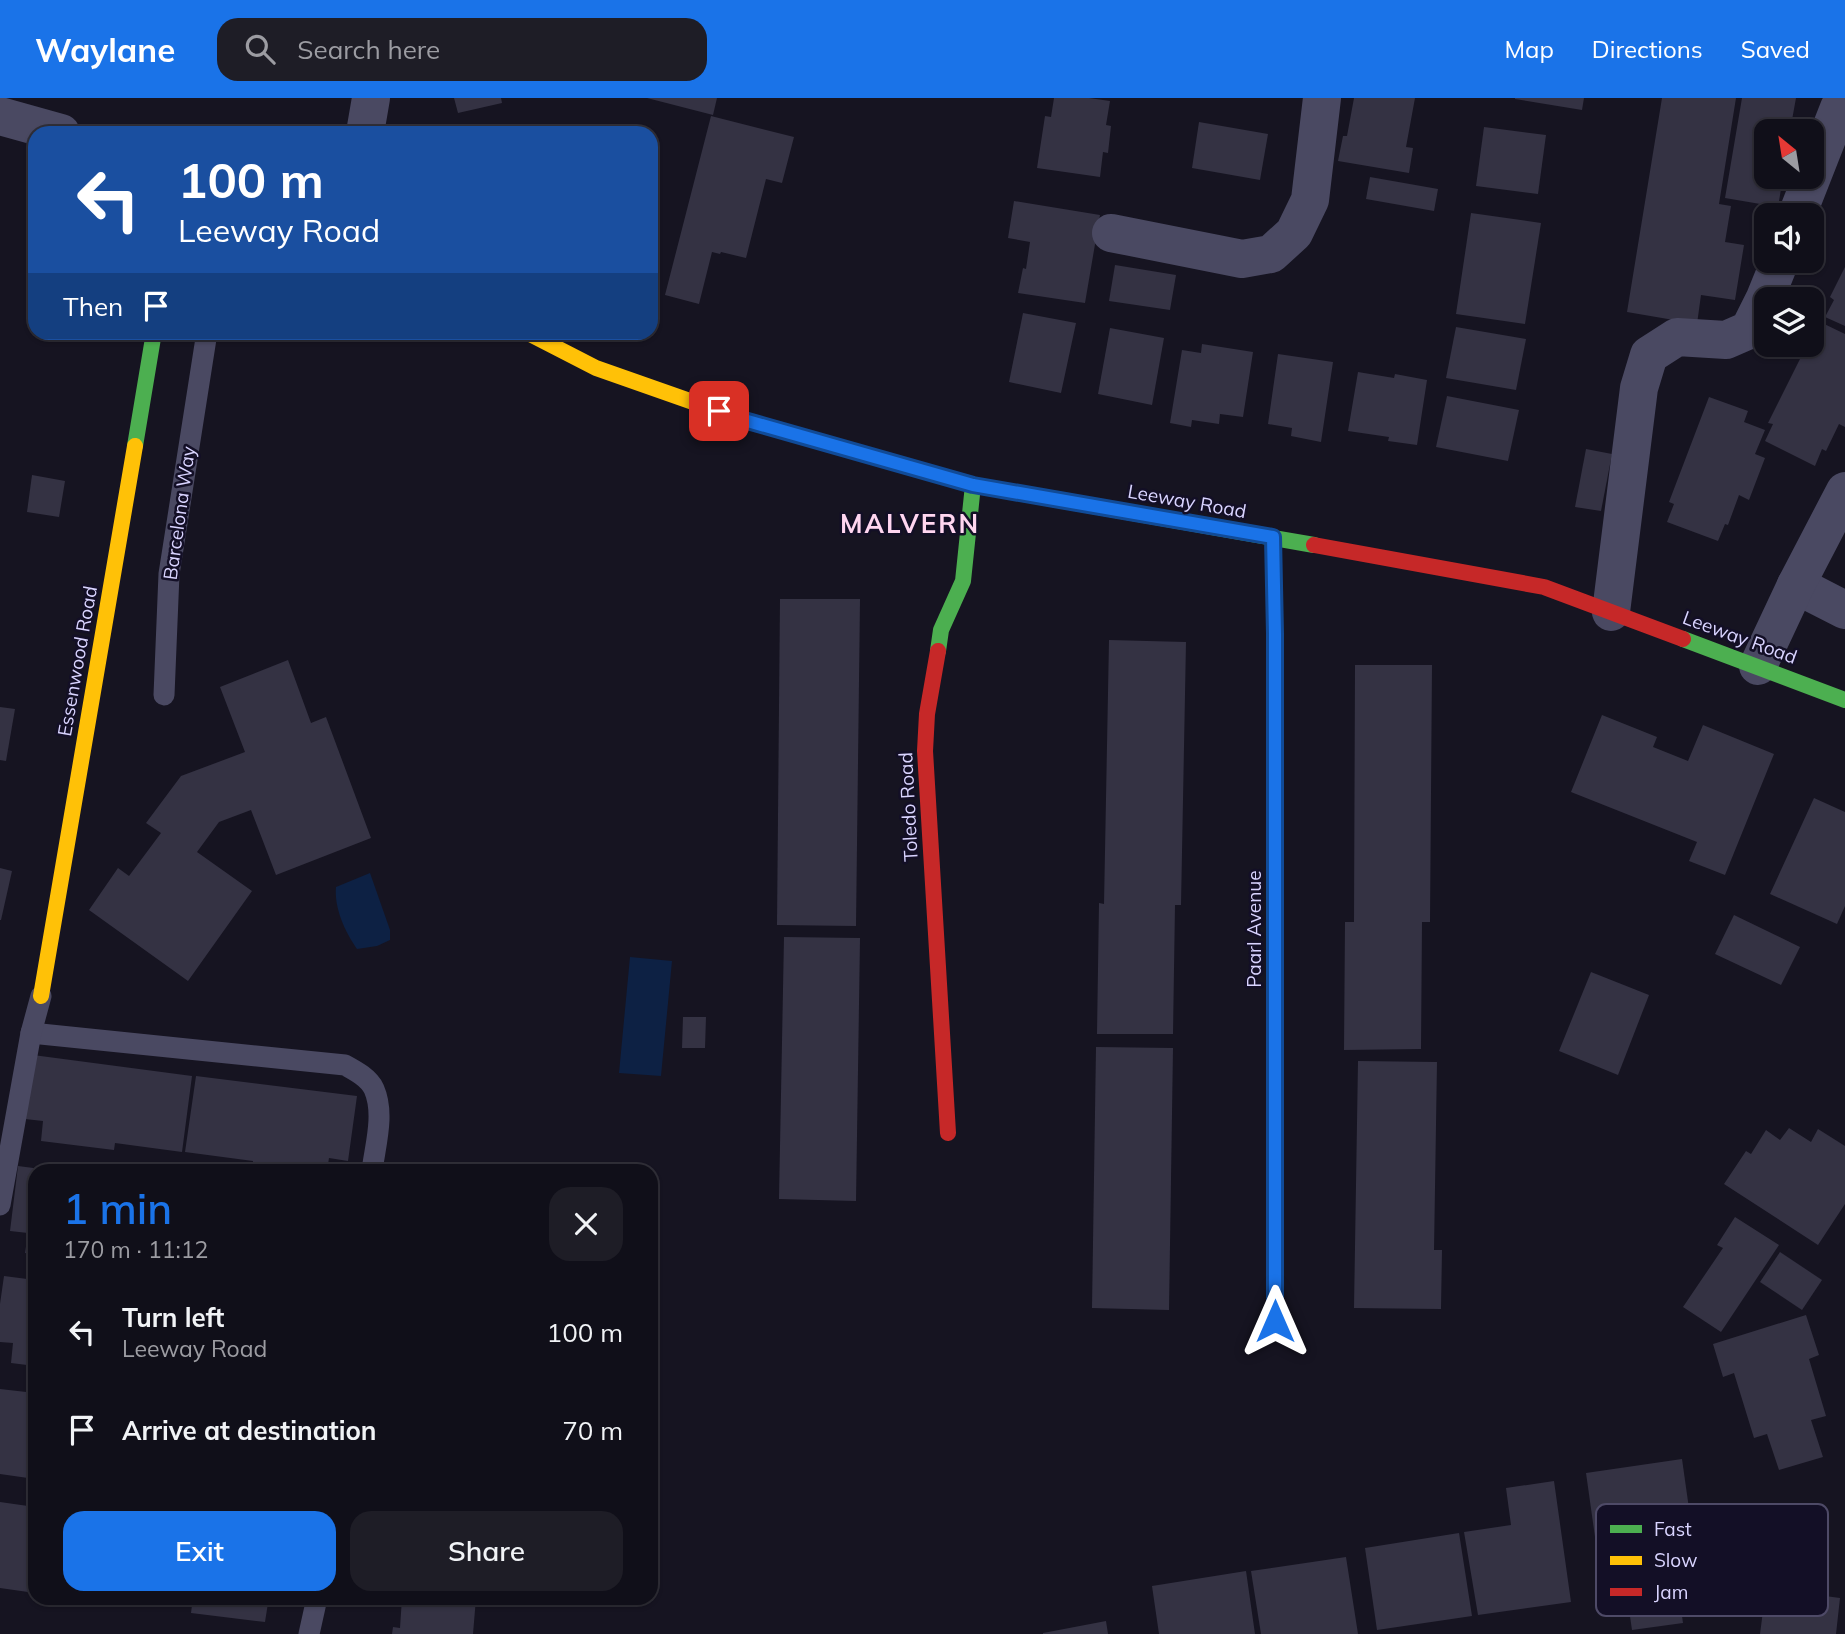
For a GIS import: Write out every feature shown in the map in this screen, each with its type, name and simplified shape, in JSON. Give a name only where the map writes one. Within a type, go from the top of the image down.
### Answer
[{"type":"street","points":[[366,126],[370,98]]},
{"type":"street","points":[[1111,233],[1242,259],[1271,254],[1294,233],[1310,200],[1322,98]]},
{"type":"street","points":[[1802,203],[1839,108]]},
{"type":"street","points":[[0,116],[36,126]]},
{"type":"street","points":[[1611,612],[1639,388],[1648,355],[1677,337],[1726,340],[1749,330],[1775,273]]},
{"type":"street","name":"Essenwood Road","points":[[41,996],[153,340]]},
{"type":"street","name":"Leeway Road","points":[[542,340],[596,368],[744,420],[973,485],[1544,587],[1845,700]]},
{"type":"street","name":"Toledo Road","points":[[948,1133],[925,751],[927,714],[941,630],[963,582],[973,485]]},
{"type":"street","points":[[1758,666],[1845,491]]},
{"type":"street","name":"Paarl Avenue","points":[[1273,537],[1275,1321]]},
{"type":"street","points":[[1796,585],[1845,610]]},
{"type":"lane","name":"Barcelona Way","points":[[164,695],[169,574],[206,340]]},
{"type":"lane","points":[[0,1206],[31,1033],[41,996]]},
{"type":"lane","points":[[31,1033],[345,1065],[360,1073],[374,1088],[379,1114],[373,1164]]},
{"type":"lane","points":[[309,1634],[315,1605]]},
{"type":"water","points":[[370,873],[390,930],[390,940],[377,946],[357,949],[341,919],[336,887]]},
{"type":"water","points":[[630,957],[672,961],[661,1076],[619,1073]]},
{"type":"building","points":[[454,98],[501,98],[502,103],[458,113]]},
{"type":"building","points":[[647,98],[717,98],[713,115]]},
{"type":"building","points":[[1054,98],[1110,101],[1106,125],[1111,126],[1108,153],[1103,152],[1100,177],[1037,168],[1045,116],[1051,117]]},
{"type":"building","points":[[1354,98],[1415,98],[1406,147],[1413,148],[1409,173],[1338,161],[1343,136],[1347,136]]},
{"type":"building","points":[[1515,98],[1584,98],[1582,110]]},
{"type":"building","points":[[1662,98],[1736,98],[1719,204],[1731,206],[1725,242],[1744,245],[1735,300],[1701,295],[1697,324],[1627,312]]},
{"type":"building","points":[[1742,98],[1796,98],[1792,119],[1754,119],[1754,189],[1781,189],[1779,203],[1754,203],[1725,198]]},
{"type":"building","points":[[711,116],[794,137],[782,183],[766,179],[746,258],[712,252],[699,304],[665,295]]},
{"type":"building","points":[[1199,122],[1268,134],[1260,180],[1192,168]]},
{"type":"building","points":[[1484,127],[1546,135],[1538,194],[1476,186]]},
{"type":"building","points":[[1370,177],[1438,189],[1434,211],[1366,199]]},
{"type":"building","points":[[1014,201],[1100,215],[1085,303],[1018,293],[1023,268],[1026,269],[1030,242],[1008,238]]},
{"type":"building","points":[[1471,213],[1541,223],[1525,324],[1456,314]]},
{"type":"building","points":[[1115,265],[1176,275],[1170,310],[1109,301]]},
{"type":"building","points":[[1845,267],[1845,326],[1825,317],[1834,300],[1830,297]]},
{"type":"building","points":[[1023,313],[1076,323],[1061,393],[1009,382]]},
{"type":"building","points":[[1824,324],[1845,334],[1845,427],[1839,424],[1826,451],[1822,449],[1815,466],[1765,441],[1773,424],[1768,423],[1801,357],[1824,357]]},
{"type":"building","points":[[1456,327],[1526,339],[1516,390],[1446,378]]},
{"type":"building","points":[[1110,328],[1164,338],[1152,405],[1098,394]]},
{"type":"building","points":[[1202,344],[1253,352],[1243,417],[1220,414],[1219,424],[1192,420],[1191,427],[1170,423],[1182,350],[1201,353]]},
{"type":"building","points":[[1278,354],[1333,362],[1321,442],[1291,436],[1292,428],[1268,424]]},
{"type":"building","points":[[1358,372],[1394,378],[1395,374],[1427,380],[1417,445],[1388,441],[1389,437],[1348,431]]},
{"type":"building","points":[[1447,396],[1519,410],[1508,461],[1436,447]]},
{"type":"building","points":[[1709,397],[1748,411],[1744,422],[1765,430],[1755,454],[1765,458],[1749,500],[1739,495],[1728,525],[1725,524],[1718,541],[1667,522],[1674,504],[1669,502]]},
{"type":"building","points":[[1586,449],[1612,454],[1601,511],[1575,507]]},
{"type":"building","points":[[32,475],[65,481],[59,517],[27,512]]},
{"type":"building","points":[[780,599],[860,599],[856,926],[777,925]]},
{"type":"building","points":[[1109,640],[1186,642],[1181,905],[1175,905],[1173,1034],[1097,1034],[1099,903],[1104,904]]},
{"type":"building","points":[[288,660],[311,723],[326,717],[371,838],[276,875],[251,810],[219,822],[197,852],[252,891],[188,981],[89,910],[118,868],[129,876],[161,833],[146,823],[181,776],[245,752],[220,687]]},
{"type":"building","points":[[1355,665],[1432,665],[1430,922],[1422,922],[1421,1049],[1344,1050],[1345,922],[1354,922]]},
{"type":"building","points":[[0,707],[15,709],[6,761],[0,760]]},
{"type":"building","points":[[1602,715],[1657,737],[1653,747],[1688,761],[1703,725],[1774,754],[1725,875],[1689,861],[1697,842],[1571,792]]},
{"type":"building","points":[[1814,798],[1845,812],[1845,906],[1837,924],[1770,894]]},
{"type":"building","points":[[0,868],[12,871],[1,920],[0,920]]},
{"type":"building","points":[[1734,915],[1800,947],[1781,985],[1715,954]]},
{"type":"building","points":[[784,937],[860,938],[856,1201],[779,1199]]},
{"type":"building","points":[[1591,972],[1649,995],[1618,1075],[1559,1051]]},
{"type":"building","points":[[683,1017],[706,1017],[705,1048],[682,1048]]},
{"type":"building","points":[[1096,1047],[1173,1048],[1169,1310],[1092,1308]]},
{"type":"building","points":[[33,1055],[192,1076],[182,1152],[115,1143],[114,1150],[41,1141],[43,1121],[25,1119]]},
{"type":"building","points":[[1358,1061],[1437,1062],[1434,1250],[1442,1250],[1441,1309],[1354,1308]]},
{"type":"building","points":[[196,1076],[357,1096],[348,1161],[329,1158],[328,1164],[253,1164],[253,1161],[185,1152]]},
{"type":"building","points":[[1789,1128],[1811,1142],[1818,1129],[1845,1146],[1845,1204],[1818,1245],[1724,1184],[1746,1151],[1751,1154],[1766,1130],[1780,1140]]},
{"type":"building","points":[[18,1166],[28,1167],[28,1233],[10,1231]]},
{"type":"building","points":[[1735,1217],[1779,1245],[1721,1332],[1683,1307],[1723,1248],[1717,1245]]},
{"type":"building","points":[[1780,1252],[1822,1280],[1802,1310],[1760,1282]]},
{"type":"building","points":[[4,1276],[28,1279],[28,1365],[11,1363],[13,1343],[0,1342],[0,1304]]},
{"type":"building","points":[[1806,1315],[1819,1355],[1809,1359],[1826,1416],[1811,1420],[1823,1457],[1779,1470],[1767,1434],[1754,1438],[1734,1373],[1723,1377],[1713,1344]]},
{"type":"building","points":[[0,1389],[28,1392],[28,1478],[0,1474]]},
{"type":"building","points":[[1682,1459],[1688,1504],[1596,1504],[1596,1544],[1586,1473]]},
{"type":"building","points":[[1554,1481],[1571,1602],[1478,1615],[1464,1532],[1511,1525],[1506,1488]]},
{"type":"building","points":[[0,1502],[28,1506],[28,1592],[0,1588]]},
{"type":"building","points":[[1459,1533],[1472,1616],[1377,1630],[1365,1548]]},
{"type":"building","points":[[1346,1557],[1358,1634],[1261,1634],[1251,1571]]},
{"type":"building","points":[[1246,1571],[1255,1634],[1159,1634],[1152,1586]]},
{"type":"building","points":[[1828,1596],[1840,1598],[1836,1634],[1760,1634],[1762,1616],[1828,1616]]},
{"type":"building","points":[[192,1605],[268,1605],[265,1622],[191,1613]]},
{"type":"building","points":[[402,1605],[475,1605],[473,1634],[392,1634],[393,1627],[400,1628]]},
{"type":"building","points":[[1630,1616],[1682,1616],[1683,1623],[1632,1630]]},
{"type":"building","points":[[1106,1621],[1108,1634],[1043,1634],[1043,1633]]},
{"type":"traffic: fast","points":[[135,446],[153,340]]},
{"type":"traffic: fast","points":[[853,451],[973,485],[1314,545]]},
{"type":"traffic: fast","points":[[938,651],[941,630],[963,581],[973,485]]},
{"type":"traffic: fast","points":[[1683,639],[1845,700]]},
{"type":"traffic: fast","points":[[1275,1097],[1275,1321]]},
{"type":"traffic: slow","points":[[542,340],[596,368],[744,420],[853,451]]},
{"type":"traffic: slow","points":[[41,996],[135,446]]},
{"type":"traffic: jam","points":[[1273,537],[1275,1097]]},
{"type":"traffic: jam","points":[[1314,545],[1544,587],[1683,639]]},
{"type":"traffic: jam","points":[[938,651],[927,714],[925,751],[948,1133]]},
{"type":"district","name":"MALVERN","points":[[910,524]]},
{"type":"route","points":[[719,411],[973,485],[1273,537],[1275,1321]]}]
